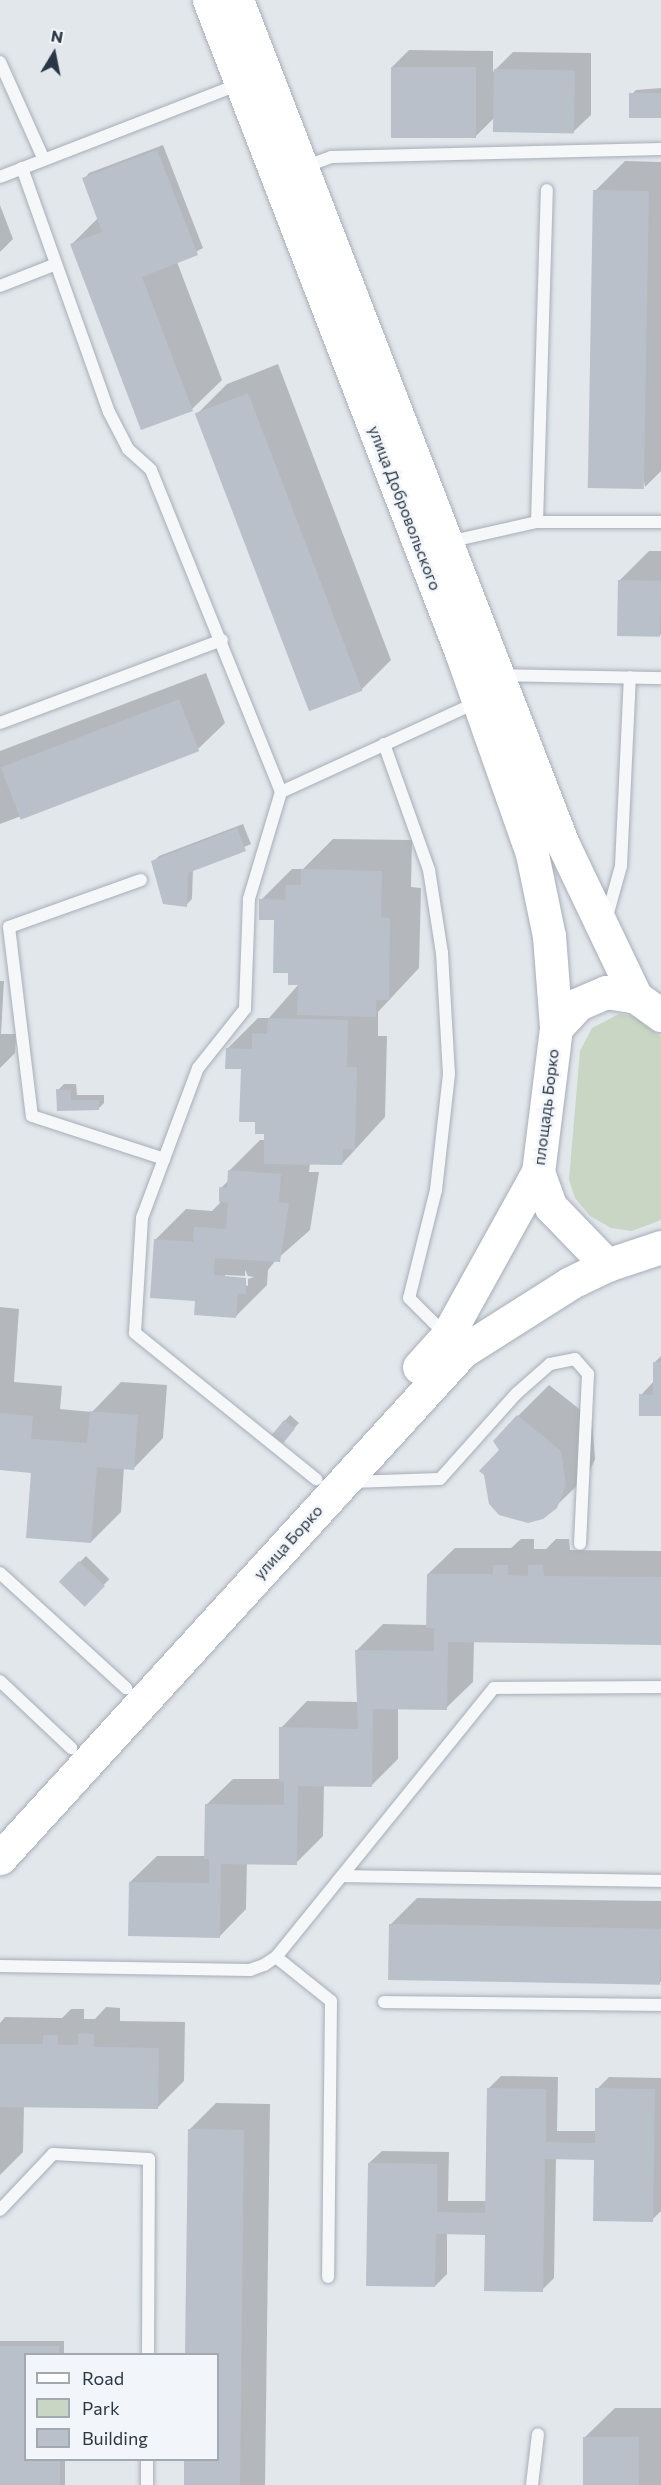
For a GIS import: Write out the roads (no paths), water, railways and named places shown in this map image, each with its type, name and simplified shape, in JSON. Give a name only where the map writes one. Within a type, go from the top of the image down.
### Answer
[{"type":"main road","name":"улица Добровольского","points":[[209,0],[479,702],[532,854],[549,936],[556,1028]]},
{"type":"main road","name":"улица Добровольского","points":[[237,0],[562,842],[604,928],[649,1006]]},
{"type":"main road","name":"площадь Борко","points":[[607,1265],[551,1207],[538,1172],[556,1028],[578,1004],[606,992],[649,1006]]},
{"type":"main road","name":"улица Борко","points":[[0,1858],[329,1481],[447,1336],[538,1172]]},
{"type":"main road","points":[[607,1265],[661,1247]]},
{"type":"main road","name":"улица Борко","points":[[0,1825],[126,1688],[329,1481],[463,1351],[570,1283],[607,1265]]},
{"type":"lane","points":[[0,62],[44,160]]},
{"type":"lane","points":[[0,177],[240,84]]},
{"type":"lane","points":[[300,168],[331,157],[661,149]]},
{"type":"lane","points":[[22,168],[109,412],[128,449],[151,471],[222,640],[281,792],[249,898],[245,1009],[198,1068],[142,1218],[135,1333],[329,1481],[440,1479],[517,1393],[550,1364],[575,1359],[588,1374],[580,1544]]},
{"type":"lane","points":[[537,522],[547,190]]},
{"type":"lane","points":[[0,286],[56,264]]},
{"type":"lane","points":[[447,542],[537,522],[661,522]]},
{"type":"lane","points":[[0,723],[222,640]]},
{"type":"lane","points":[[498,675],[661,678]]},
{"type":"lane","points":[[604,928],[621,866],[630,677]]},
{"type":"lane","points":[[281,792],[479,702]]},
{"type":"lane","points":[[384,744],[429,870],[442,954],[449,1074],[436,1190],[409,1298],[447,1336]]},
{"type":"lane","points":[[141,880],[9,927],[32,1116],[164,1159]]},
{"type":"lane","points":[[0,1573],[126,1688]]},
{"type":"lane","points":[[0,1681],[71,1748]]},
{"type":"lane","points":[[0,1966],[250,1970],[276,1957],[494,1688],[661,1687]]},
{"type":"lane","points":[[342,1876],[661,1881]]},
{"type":"lane","points":[[276,1957],[331,2001],[328,2277]]},
{"type":"lane","points":[[384,2002],[661,2005]]},
{"type":"lane","points":[[0,2210],[53,2154],[149,2159],[148,2353]]},
{"type":"lane","points":[[532,2485],[538,2434]]},
{"type":"lane","points":[[147,2461],[147,2485]]}]
